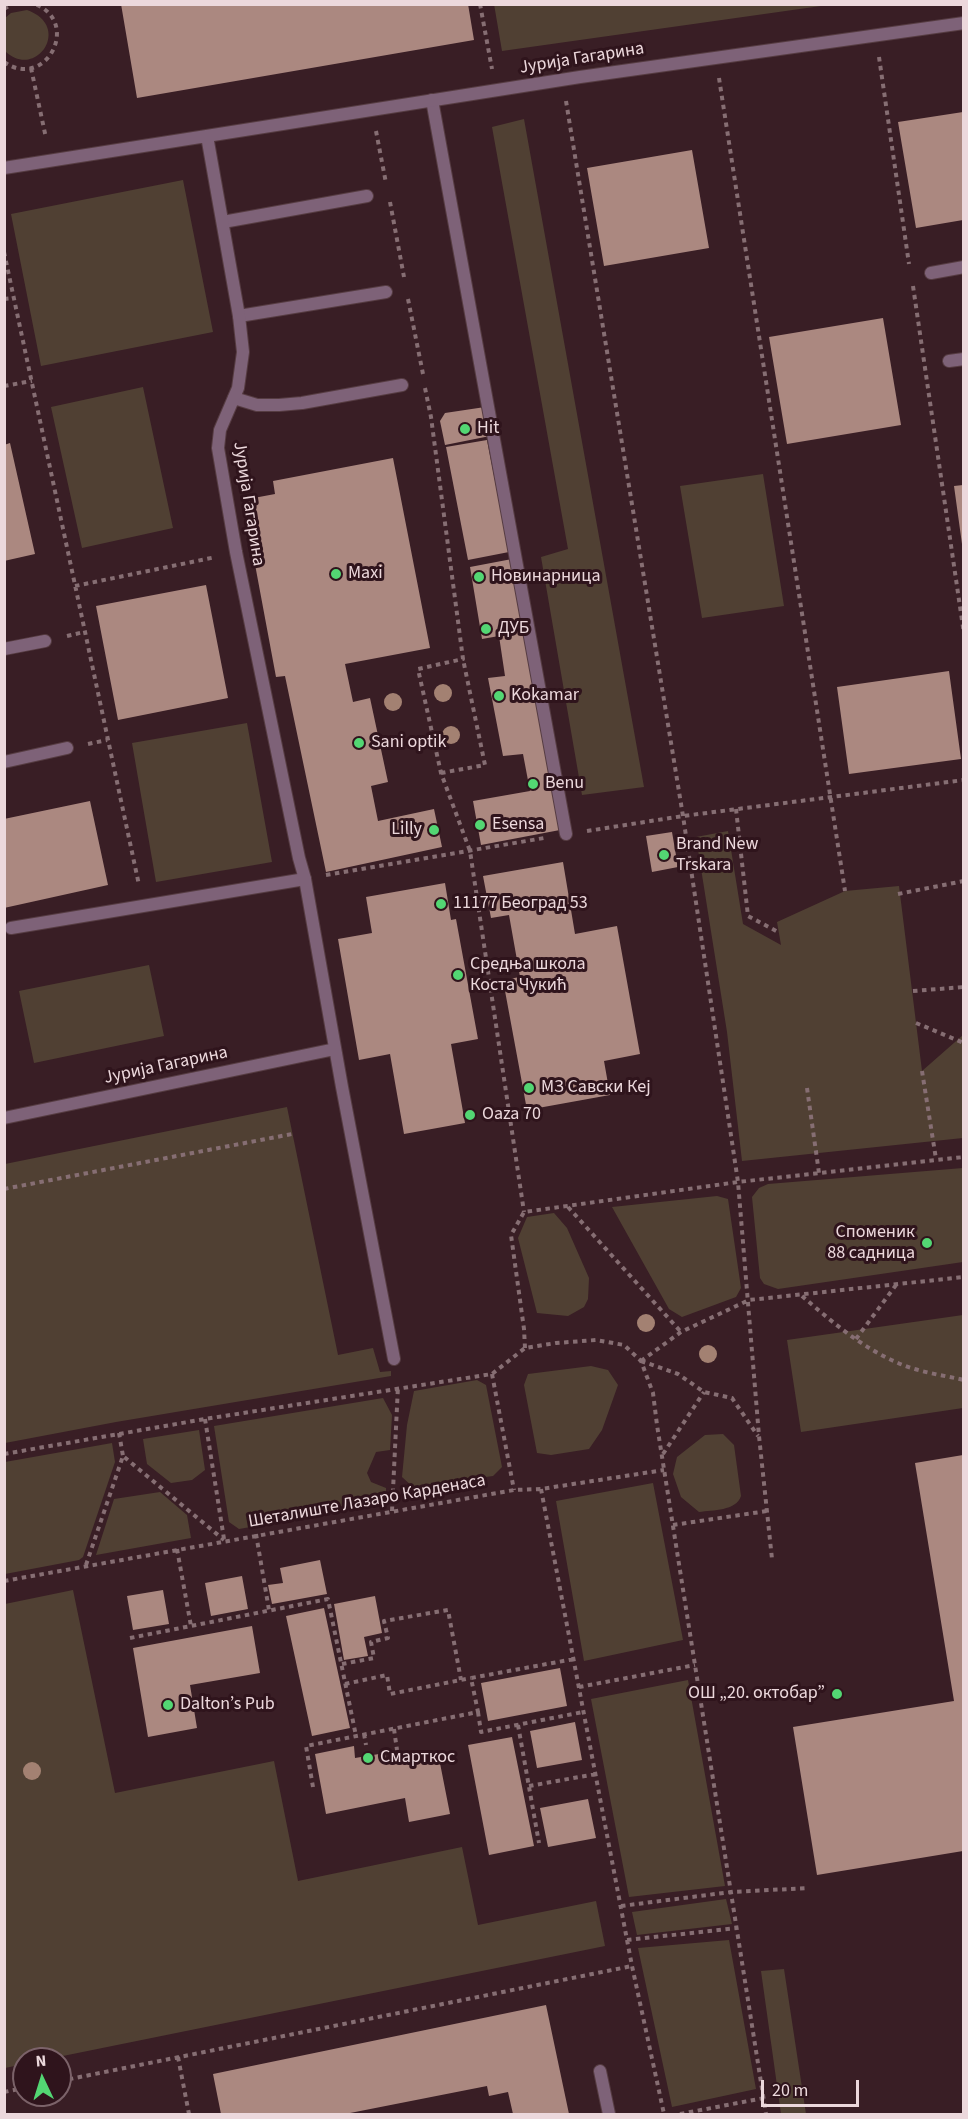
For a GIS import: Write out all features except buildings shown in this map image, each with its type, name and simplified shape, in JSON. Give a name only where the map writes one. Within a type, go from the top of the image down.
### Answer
[{"type":"street","name":"Јурија Гагарина","points":[[4,168],[495,90],[963,23]]},
{"type":"street","points":[[432,100],[566,834]]},
{"type":"street","name":"Јурија Гагарина","points":[[207,136],[239,316],[243,352],[241,378],[220,430],[218,448],[236,552],[305,879],[394,1359]]},
{"type":"street","points":[[223,222],[367,195]]},
{"type":"street","points":[[931,273],[963,267]]},
{"type":"street","points":[[239,316],[386,292]]},
{"type":"street","points":[[949,362],[963,359]]},
{"type":"street","points":[[234,398],[257,405],[279,405],[402,385]]},
{"type":"street","points":[[4,649],[45,640]]},
{"type":"street","points":[[4,762],[67,748]]},
{"type":"street","points":[[11,928],[305,879]]},
{"type":"street","name":"Јурија Гагарина","points":[[4,1118],[335,1049]]},
{"type":"street","points":[[600,2071],[609,2115]]},
{"type":"path","points":[[4,9],[12,4]]},
{"type":"path","points":[[4,62],[20,69],[31,68],[50,57],[56,47],[58,35],[55,24],[50,14],[35,4]]},
{"type":"path","points":[[480,4],[495,90]]},
{"type":"path","points":[[876,36],[910,271]]},
{"type":"path","points":[[715,57],[845,891]]},
{"type":"path","points":[[31,68],[50,161]]},
{"type":"path","points":[[563,80],[683,816],[738,1182],[759,1436],[772,1559]]},
{"type":"path","points":[[372,109],[387,189]]},
{"type":"path","points":[[390,200],[405,280]]},
{"type":"path","points":[[4,252],[143,905]]},
{"type":"path","points":[[912,282],[963,634]]},
{"type":"path","points":[[407,292],[431,417],[463,659],[485,765],[441,773]]},
{"type":"path","points":[[4,299],[14,298]]},
{"type":"path","points":[[4,386],[32,381]]},
{"type":"path","points":[[75,586],[236,552]]},
{"type":"path","points":[[463,659],[418,669],[441,773],[470,851],[524,1212],[511,1235],[525,1348]]},
{"type":"path","points":[[305,879],[683,816],[963,780]]},
{"type":"path","points":[[736,809],[748,916],[780,933]]},
{"type":"path","points":[[898,894],[963,881]]},
{"type":"path","points":[[912,991],[963,987]]},
{"type":"path","points":[[916,1023],[963,1043]]},
{"type":"path","points":[[922,1071],[936,1159]]},
{"type":"path","points":[[807,1088],[819,1173]]},
{"type":"path","points":[[4,1189],[292,1134]]},
{"type":"path","points":[[524,1212],[568,1208],[738,1182],[963,1156]]},
{"type":"path","points":[[568,1208],[681,1332]]},
{"type":"path","points":[[641,1361],[681,1332],[749,1300],[963,1277]]},
{"type":"path","points":[[856,1339],[896,1285]]},
{"type":"path","points":[[802,1295],[836,1325],[898,1363],[963,1380]]},
{"type":"path","points":[[4,1454],[398,1387],[492,1374],[525,1348],[596,1340],[624,1345],[641,1361],[678,1374],[704,1392],[732,1398],[759,1436]]},
{"type":"path","points":[[641,1361],[653,1393],[766,2115]]},
{"type":"path","name":"Шеталиште Лазаро Карденаса","points":[[492,1374],[514,1490]]},
{"type":"path","points":[[392,1511],[398,1387]]},
{"type":"path","points":[[662,1456],[704,1392]]},
{"type":"path","name":"Шеталиште Лазаро Карденаса","points":[[205,1419],[224,1540]]},
{"type":"path","points":[[86,1565],[123,1456],[119,1433]]},
{"type":"path","points":[[123,1456],[224,1540]]},
{"type":"path","name":"Шеталиште Лазаро Карденаса","points":[[4,1581],[256,1534],[514,1490],[541,1489],[664,1470]]},
{"type":"path","points":[[541,1489],[632,1966],[664,2115]]},
{"type":"path","points":[[673,1525],[767,1511]]},
{"type":"path","points":[[256,1534],[269,1611]]},
{"type":"path","points":[[177,1549],[191,1626]]},
{"type":"path","points":[[130,1638],[328,1599],[356,1736]]},
{"type":"path","points":[[342,1664],[374,1658],[371,1642],[388,1638],[384,1621],[447,1610],[461,1680]]},
{"type":"path","points":[[345,1684],[387,1675],[390,1694],[574,1659]]},
{"type":"path","points":[[579,1687],[695,1665]]},
{"type":"path","points":[[471,1678],[481,1732],[584,1712]]},
{"type":"path","points":[[313,1787],[306,1746],[478,1712]]},
{"type":"path","points":[[518,1725],[539,1843]]},
{"type":"path","points":[[394,1729],[397,1750]]},
{"type":"path","points":[[364,1734],[366,1745]]},
{"type":"path","points":[[529,1786],[596,1774]]},
{"type":"path","points":[[621,1906],[731,1892],[809,1888]]},
{"type":"path","points":[[627,1940],[737,1928]]},
{"type":"path","points":[[72,2079],[632,1966]]},
{"type":"path","points":[[178,2057],[189,2115]]},
{"type":"path","points":[[680,2115],[764,2098]]},
{"type":"shaded area","points":[[494,4],[828,4],[828,5],[502,51]]},
{"type":"shaded area","points":[[27,10],[41,18],[47,27],[48,38],[45,48],[38,55],[28,60],[17,59],[5,51],[5,18],[11,13]]},
{"type":"shaded area","points":[[524,119],[644,787],[582,795],[541,557],[568,549],[492,127]]},
{"type":"shaded area","points":[[183,180],[213,332],[41,366],[11,214]]},
{"type":"shaded area","points":[[143,387],[173,528],[82,548],[51,407]]},
{"type":"shaded area","points":[[763,474],[784,606],[702,618],[680,486]]},
{"type":"shaded area","points":[[247,723],[272,862],[156,882],[132,743]]},
{"type":"shaded area","points":[[728,831],[743,924],[781,945],[777,922],[845,891],[899,886],[922,1071],[963,1035],[963,1138],[742,1161],[727,1032],[696,837]]},
{"type":"shaded area","points":[[149,965],[164,1036],[34,1063],[19,991]]},
{"type":"shaded area","points":[[287,1107],[338,1355],[373,1348],[380,1372],[391,1371],[391,1376],[5,1443],[5,1164]]},
{"type":"shaded area","points":[[963,1168],[963,1262],[778,1289],[764,1284],[760,1278],[752,1197],[759,1188],[768,1184]]},
{"type":"shaded area","points":[[717,1196],[728,1199],[741,1288],[736,1297],[682,1317],[669,1309],[612,1207]]},
{"type":"shaded area","points":[[554,1213],[567,1228],[589,1278],[588,1299],[584,1307],[568,1316],[537,1313],[518,1238],[527,1217]]},
{"type":"shaded area","points":[[963,1315],[963,1408],[801,1432],[787,1340]]},
{"type":"shaded area","points":[[591,1366],[608,1370],[618,1385],[602,1430],[589,1449],[551,1455],[537,1453],[524,1385],[528,1374]]},
{"type":"shaded area","points":[[477,1380],[486,1385],[502,1467],[493,1476],[413,1487],[402,1477],[407,1425],[414,1391]]},
{"type":"shaded area","points":[[383,1398],[392,1415],[390,1450],[376,1452],[367,1473],[371,1482],[386,1488],[386,1494],[377,1505],[239,1529],[229,1522],[214,1426]]},
{"type":"shaded area","points":[[199,1430],[205,1470],[192,1480],[171,1483],[147,1464],[143,1439]]},
{"type":"shaded area","points":[[723,1434],[734,1445],[741,1496],[734,1505],[729,1507],[699,1512],[681,1497],[673,1474],[677,1457],[705,1435]]},
{"type":"shaded area","points":[[112,1443],[115,1462],[83,1557],[79,1560],[5,1574],[5,1462]]},
{"type":"shaded area","points":[[653,1483],[683,1640],[584,1661],[556,1501]]},
{"type":"shaded area","points":[[160,1492],[187,1515],[191,1538],[96,1555],[114,1499]]},
{"type":"shaded area","points":[[73,1590],[115,1793],[274,1761],[298,1881],[462,1847],[478,1925],[596,1901],[605,1946],[72,2054],[72,2047],[12,2047],[12,2067],[5,2068],[5,1604]]},
{"type":"shaded area","points":[[688,1680],[725,1886],[629,1897],[591,1699]]},
{"type":"shaded area","points":[[726,1899],[732,1924],[637,1935],[632,1912]]},
{"type":"shaded area","points":[[729,1940],[756,2089],[672,2107],[638,1948]]},
{"type":"shaded area","points":[[784,1969],[806,2114],[781,2114],[761,1971]]},
{"type":"place","name":"Hit","points":[[465,429]]},
{"type":"place","name":"Maxi","points":[[336,574]]},
{"type":"place","name":"Новинарница","points":[[479,577]]},
{"type":"place","name":"ДУБ","points":[[486,629]]},
{"type":"place","name":"Kokamar","points":[[499,696]]},
{"type":"place","name":"Sani optik","points":[[359,743]]},
{"type":"place","name":"Benu","points":[[533,784]]},
{"type":"place","name":"Esensa","points":[[480,825]]},
{"type":"place","name":"Lilly","points":[[434,830]]},
{"type":"place","name":"Brand New Trskara","points":[[664,855]]},
{"type":"place","name":"11177 Београд 53","points":[[441,904]]},
{"type":"place","name":"Средња школа Коста Чукић","points":[[458,975]]},
{"type":"place","name":"МЗ Савски Кеј","points":[[529,1088]]},
{"type":"place","name":"Oaza 70","points":[[470,1115]]},
{"type":"place","name":"Споменик 88 садница","points":[[927,1243]]},
{"type":"place","name":"ОШ „20. октобар”","points":[[837,1694]]},
{"type":"place","name":"Dalton’s Pub","points":[[168,1705]]},
{"type":"place","name":"Смарткос","points":[[368,1758]]}]
